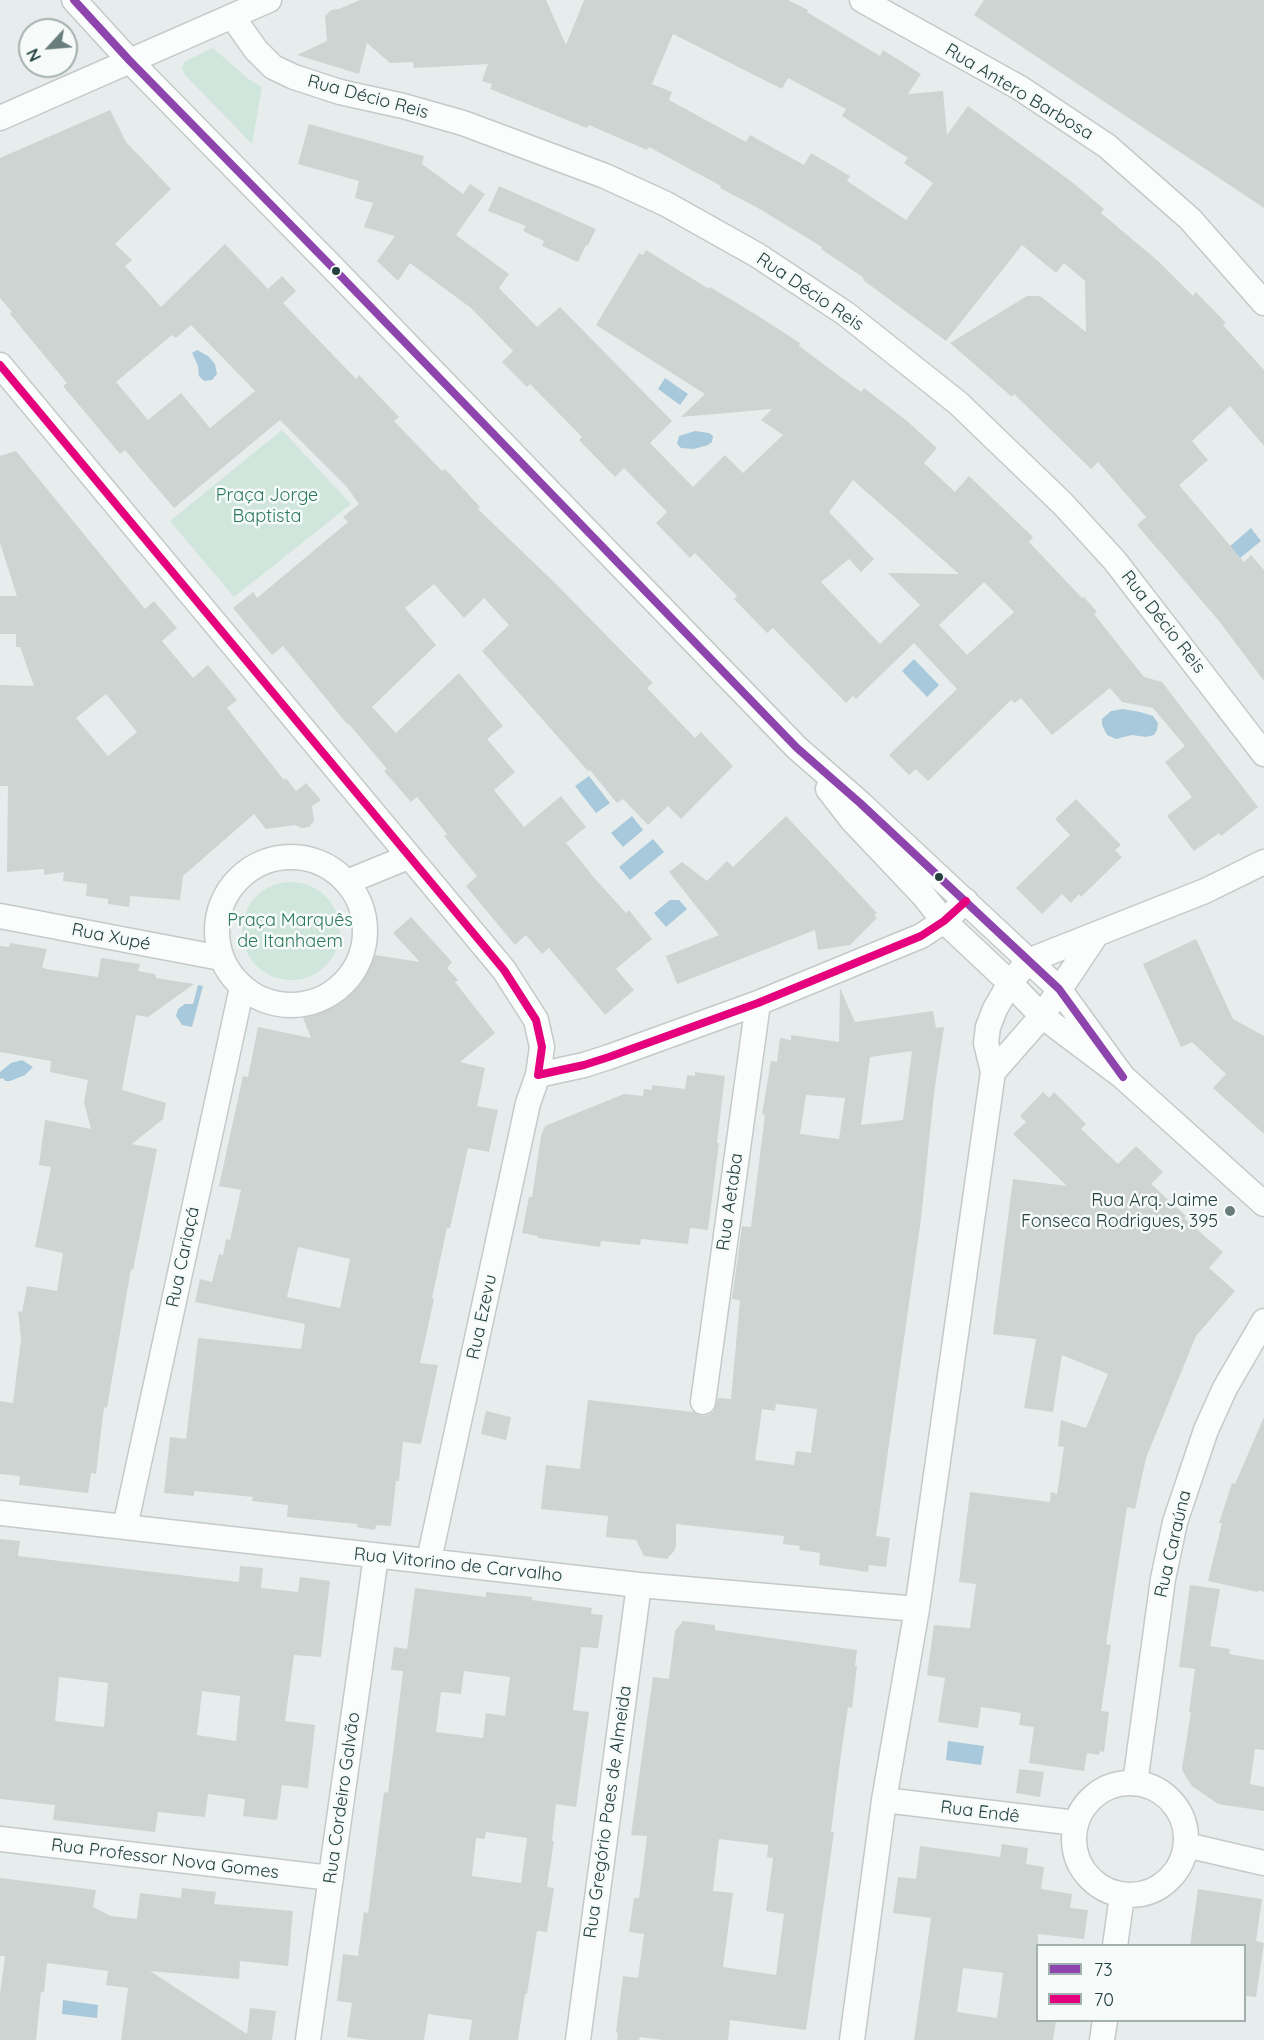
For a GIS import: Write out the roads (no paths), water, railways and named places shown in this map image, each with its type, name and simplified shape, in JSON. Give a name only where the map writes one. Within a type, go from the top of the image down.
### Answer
[{"type":"street","points":[[74,0],[129,60],[797,748],[860,803],[1059,989],[1123,1077]]},
{"type":"street","points":[[0,118],[269,0]]},
{"type":"street","name":"Rua Antero Barbosa","points":[[862,0],[1020,88],[1107,146],[1190,219],[1264,303]]},
{"type":"street","name":"Rua Décio Reis","points":[[232,16],[256,50],[273,67],[294,77],[340,92],[403,106],[463,123],[605,176],[666,204],[757,255],[846,314],[958,403],[1063,504],[1115,561],[1264,754]]},
{"type":"street","name":"Rua Ezevu","points":[[0,365],[504,970],[536,1020],[542,1047],[538,1075],[528,1102],[429,1560]]},
{"type":"street","points":[[797,748],[852,820],[944,921],[1042,1016],[1123,1077],[1264,1204]]},
{"type":"street","points":[[285,856],[308,858],[330,867],[347,882],[356,894],[361,907],[365,934],[359,961],[343,984],[320,1000],[293,1005],[266,1001],[242,987],[221,958],[216,935],[218,912],[227,890],[243,873],[262,861],[285,856]]},
{"type":"street","points":[[347,882],[408,857]]},
{"type":"street","points":[[852,2040],[884,1800],[917,1609],[993,1072],[986,1043],[988,1027],[995,1008],[1010,983],[1028,961],[1205,891],[1264,862]]},
{"type":"street","points":[[538,1075],[601,1059],[758,1003],[921,936],[944,921],[966,901]]},
{"type":"street","name":"Rua Xupé","points":[[0,916],[221,958]]},
{"type":"street","points":[[993,1072],[1042,1016],[1096,935]]},
{"type":"street","name":"Rua Cariaçá","points":[[125,1527],[242,987]]},
{"type":"street","name":"Rua Aetaba","points":[[703,1402],[758,1003]]},
{"type":"street","name":"Rua Caraúna","points":[[1135,1783],[1163,1579],[1174,1522],[1206,1430],[1225,1388],[1264,1321]]},
{"type":"street","name":"Rua Vitorino de Carvalho","points":[[0,1513],[639,1585],[917,1609]]},
{"type":"street","name":"Rua Cordeiro Galvão","points":[[308,2040],[376,1556]]},
{"type":"street","name":"Rua Gregório Paes de Almeida","points":[[578,2040],[639,1585]]},
{"type":"street","points":[[1120,1783],[1135,1783],[1152,1787],[1167,1797],[1178,1810],[1185,1827],[1186,1845],[1183,1860],[1165,1884],[1144,1893],[1122,1895],[1093,1882],[1083,1870],[1076,1855],[1074,1839],[1076,1823],[1082,1809],[1099,1793],[1120,1783]]},
{"type":"street","name":"Rua Endê","points":[[884,1800],[1076,1823]]},
{"type":"street","name":"Rua Professor Nova Gomes","points":[[0,1839],[331,1878]]},
{"type":"street","points":[[1186,1845],[1264,1863]]},
{"type":"street","points":[[1115,1944],[1122,1895]]},
{"type":"street","points":[[1102,2040],[1105,2022]]},
{"type":"water","points":[[197,350],[208,356],[215,364],[217,374],[212,380],[204,381],[199,376],[198,366],[192,353]]},
{"type":"water","points":[[665,378],[688,394],[680,405],[658,389]]},
{"type":"water","points":[[695,431],[709,433],[713,436],[712,442],[694,449],[681,448],[677,444],[679,436]]},
{"type":"water","points":[[1251,528],[1261,541],[1239,559],[1229,547]]},
{"type":"water","points":[[914,659],[939,685],[927,697],[902,671]]},
{"type":"water","points":[[1123,709],[1153,716],[1158,723],[1154,735],[1146,737],[1132,735],[1116,739],[1107,735],[1102,719],[1111,711]]},
{"type":"water","points":[[589,776],[610,803],[596,813],[575,786]]},
{"type":"water","points":[[632,816],[643,830],[623,847],[611,833]]},
{"type":"water","points":[[653,839],[664,852],[630,880],[619,867]]},
{"type":"water","points":[[670,900],[679,900],[687,909],[666,927],[654,913]]},
{"type":"water","points":[[198,985],[203,986],[192,1027],[182,1025],[176,1016],[178,1009],[185,1004],[193,1004]]},
{"type":"water","points":[[22,1060],[33,1067],[25,1075],[10,1081],[0,1079],[0,1072],[11,1063]]},
{"type":"water","points":[[948,1741],[984,1746],[981,1765],[946,1760]]},
{"type":"water","points":[[63,2000],[98,2005],[97,2018],[62,2014]]},
{"type":"place","name":"Rua Arq. Jaime Fonseca Rodrigues, 395","points":[[1230,1211]]},
{"type":"park label","name":"Praça Jorge Baptista","points":[[267,506]]},
{"type":"park label","name":"Praça Marquês de Itanhaem","points":[[290,931]]}]
